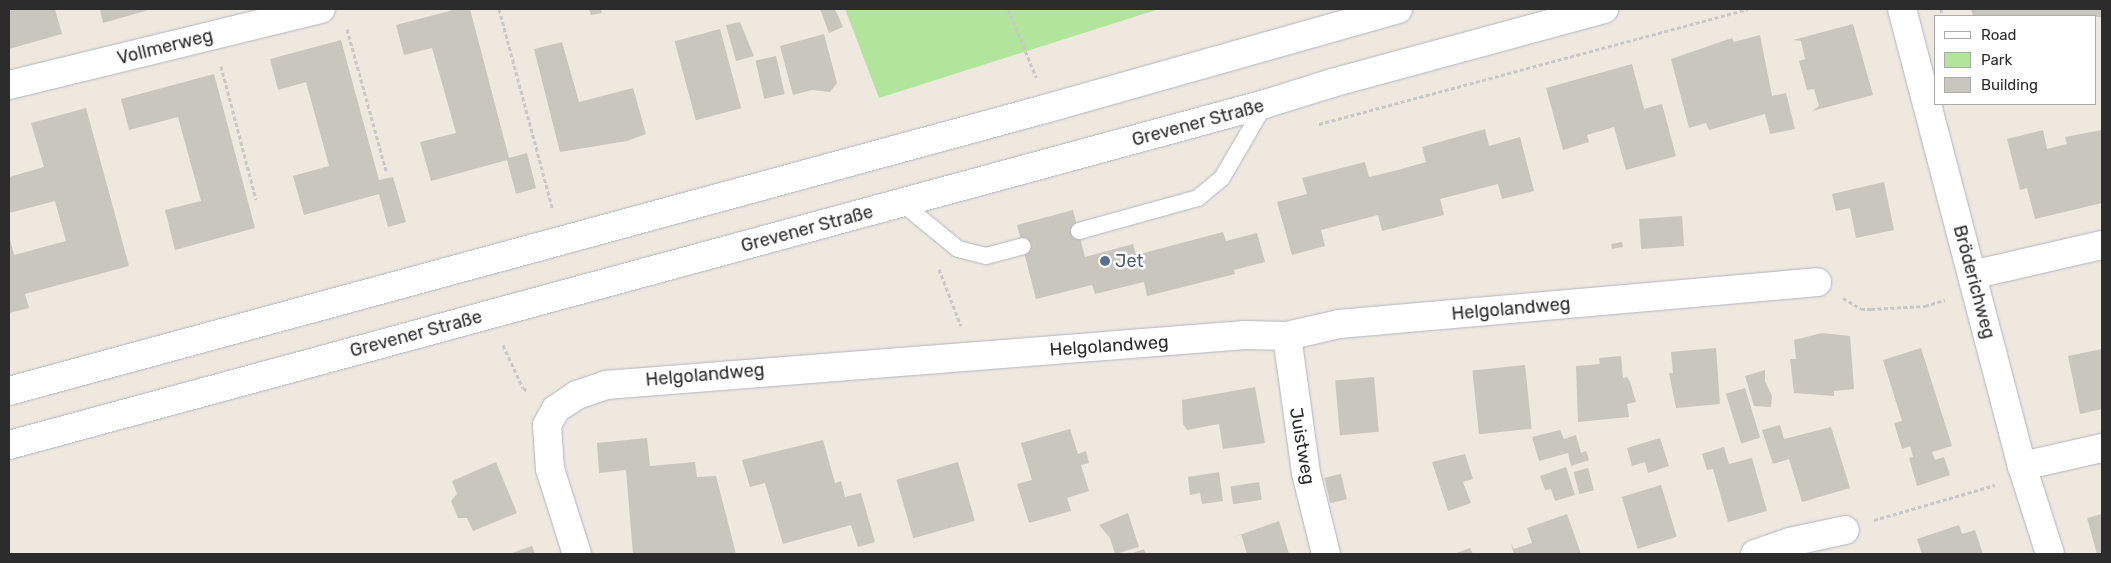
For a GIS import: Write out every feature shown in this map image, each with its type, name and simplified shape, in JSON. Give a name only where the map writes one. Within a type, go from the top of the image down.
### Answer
[{"type":"main road","points":[[9,391],[1036,112],[1398,9]]},
{"type":"main road","name":"Grevener Straße","points":[[9,445],[1265,104],[1332,83],[1604,9]]},
{"type":"main road","name":"Bröderichweg","points":[[1902,9],[2023,472],[2050,554]]},
{"type":"main road","name":"Vollmerweg","points":[[9,85],[213,35],[333,14]]},
{"type":"main road","points":[[1974,283],[2102,245]]},
{"type":"main road","name":"Helgolandweg","points":[[556,409],[577,395],[633,380],[1245,335],[1287,336],[1339,324],[1817,282]]},
{"type":"main road","name":"Juistweg","points":[[1287,336],[1306,473],[1326,554]]},
{"type":"main road","points":[[556,409],[547,426],[550,469],[576,554]]},
{"type":"main road","points":[[2023,472],[2102,448]]},
{"type":"main road","points":[[1756,554],[1790,542],[1845,530]]},
{"type":"lane","points":[[1079,231],[1198,198],[1222,178],[1265,104]]},
{"type":"lane","points":[[902,203],[958,248],[986,256],[1023,246]]},
{"type":"path","points":[[499,9],[553,211]]},
{"type":"path","points":[[1008,9],[1036,77]]},
{"type":"path","points":[[333,14],[386,171]]},
{"type":"path","points":[[213,35],[256,199]]},
{"type":"path","points":[[937,265],[972,355]]},
{"type":"path","points":[[1817,282],[1861,309],[1871,310],[1925,306],[1974,283]]},
{"type":"path","points":[[501,338],[505,355],[523,388],[556,409]]},
{"type":"path","points":[[1845,530],[2023,472]]},
{"type":"green space","points":[[845,9],[1159,9],[879,98]]},
{"type":"building","points":[[9,9],[55,9],[62,34],[9,49]]},
{"type":"building","points":[[100,9],[152,9],[103,23]]},
{"type":"building","points":[[457,9],[470,9],[509,158],[527,153],[536,188],[516,194],[507,160],[431,181],[420,142],[456,133],[432,48],[404,55],[396,25]]},
{"type":"building","points":[[589,9],[601,9],[602,13],[591,15]]},
{"type":"building","points":[[820,9],[835,9],[843,27],[829,33]]},
{"type":"building","points":[[1971,9],[2102,9],[2102,17],[2096,17],[2096,15],[1973,15]]},
{"type":"building","points":[[740,22],[754,56],[736,61],[726,25]]},
{"type":"building","points":[[1853,24],[1873,95],[1812,111],[1819,106],[1814,89],[1807,90],[1799,61],[1805,59],[1801,41],[1793,40]]},
{"type":"building","points":[[720,29],[741,108],[696,120],[675,41]]},
{"type":"building","points":[[824,34],[837,83],[830,92],[812,90],[793,95],[780,46]]},
{"type":"building","points":[[1760,35],[1772,96],[1786,93],[1795,129],[1770,134],[1765,114],[1709,130],[1706,123],[1689,128],[1671,59],[1732,38],[1734,42]]},
{"type":"building","points":[[341,40],[379,180],[393,177],[406,222],[388,227],[379,194],[304,215],[293,176],[329,166],[306,82],[278,90],[270,59]]},
{"type":"building","points":[[562,42],[579,102],[633,88],[646,134],[627,141],[560,152],[534,49]]},
{"type":"building","points":[[776,56],[785,94],[764,99],[756,61]]},
{"type":"building","points":[[1632,64],[1644,109],[1662,104],[1676,156],[1626,170],[1614,127],[1587,135],[1589,142],[1563,150],[1546,88]]},
{"type":"building","points":[[214,74],[255,228],[175,250],[165,210],[201,201],[178,117],[129,130],[121,99]]},
{"type":"building","points":[[86,108],[129,266],[25,294],[29,308],[9,313],[9,235],[14,255],[66,241],[55,201],[9,213],[9,177],[44,167],[31,123]]},
{"type":"building","points":[[1485,129],[1489,146],[1520,137],[1534,191],[1502,199],[1498,184],[1440,199],[1444,215],[1382,231],[1378,215],[1321,230],[1325,246],[1292,255],[1277,202],[1307,194],[1302,178],[1365,162],[1369,177],[1398,170],[1426,162],[1422,147]]},
{"type":"building","points":[[2043,130],[2047,149],[2067,144],[2065,137],[2102,130],[2102,203],[2035,219],[2027,188],[2020,190],[2007,139]]},
{"type":"building","points":[[1884,182],[1894,230],[1856,238],[1850,208],[1836,211],[1832,194]]},
{"type":"building","points":[[1073,210],[1085,257],[1133,244],[1136,255],[1223,232],[1226,241],[1257,233],[1265,262],[1234,270],[1235,274],[1147,296],[1144,282],[1095,294],[1092,285],[1036,299],[1017,225]]},
{"type":"building","points":[[1682,216],[1684,246],[1641,249],[1639,219]]},
{"type":"building","points":[[1622,242],[1623,247],[1612,249],[1611,244]]},
{"type":"building","points":[[1822,333],[1850,336],[1854,389],[1834,391],[1834,396],[1794,393],[1790,359],[1796,359],[1794,340]]},
{"type":"building","points":[[1716,348],[1720,404],[1676,408],[1669,373],[1673,373],[1671,352]]},
{"type":"building","points":[[1921,348],[1952,446],[1932,452],[1935,460],[1944,457],[1950,475],[1917,486],[1909,458],[1913,457],[1910,446],[1902,449],[1894,423],[1902,421],[1883,360]]},
{"type":"building","points":[[2102,349],[2102,409],[2080,414],[2068,356]]},
{"type":"building","points":[[1621,356],[1623,378],[1627,377],[1630,382],[1636,402],[1627,404],[1629,417],[1578,422],[1576,366],[1600,364],[1599,358]]},
{"type":"building","points":[[1525,365],[1532,429],[1479,434],[1472,371]]},
{"type":"building","points":[[1765,370],[1765,381],[1772,396],[1771,407],[1754,406],[1745,376]]},
{"type":"building","points":[[1374,377],[1379,432],[1340,435],[1335,380]]},
{"type":"building","points":[[1255,387],[1265,443],[1223,449],[1219,424],[1187,430],[1183,424],[1182,400]]},
{"type":"building","points":[[1745,388],[1760,438],[1741,444],[1726,394]]},
{"type":"building","points":[[1780,425],[1784,439],[1831,427],[1850,488],[1802,502],[1789,459],[1773,464],[1762,430]]},
{"type":"building","points":[[1070,429],[1078,454],[1086,451],[1089,463],[1081,465],[1089,491],[1067,498],[1071,511],[1029,523],[1017,484],[1032,480],[1021,443]]},
{"type":"building","points":[[1560,430],[1564,439],[1576,435],[1581,453],[1586,451],[1589,460],[1571,466],[1568,453],[1539,461],[1532,437]]},
{"type":"building","points":[[647,438],[650,466],[695,462],[697,477],[716,476],[736,554],[633,554],[626,470],[599,473],[597,443]]},
{"type":"building","points":[[1660,438],[1669,466],[1648,473],[1645,462],[1632,466],[1627,448]]},
{"type":"building","points":[[823,440],[835,483],[841,481],[845,497],[861,493],[875,542],[858,547],[851,525],[783,544],[765,483],[750,487],[742,460]]},
{"type":"building","points":[[1724,447],[1729,464],[1752,458],[1767,511],[1728,522],[1713,469],[1707,470],[1702,454]]},
{"type":"building","points":[[1465,454],[1473,479],[1463,482],[1471,503],[1448,511],[1432,462]]},
{"type":"building","points":[[496,462],[517,513],[473,531],[467,518],[458,518],[451,501],[457,494],[452,481]]},
{"type":"building","points":[[958,462],[975,521],[913,538],[896,480]]},
{"type":"building","points":[[1566,467],[1575,495],[1555,501],[1551,489],[1545,490],[1540,476]]},
{"type":"building","points":[[1588,468],[1594,490],[1579,494],[1574,472]]},
{"type":"building","points":[[1219,472],[1223,501],[1202,504],[1200,493],[1190,495],[1188,477]]},
{"type":"building","points":[[1341,474],[1347,499],[1330,503],[1324,478]]},
{"type":"building","points":[[1259,482],[1262,500],[1233,504],[1230,487]]},
{"type":"building","points":[[1661,485],[1677,537],[1638,549],[1622,497]]},
{"type":"building","points":[[1128,513],[1139,547],[1115,554],[1110,538],[1099,525]]},
{"type":"building","points":[[1567,514],[1581,554],[1514,554],[1511,544],[1514,549],[1532,543],[1527,528]]},
{"type":"building","points":[[2102,514],[2102,554],[2097,554],[2087,518]]},
{"type":"building","points":[[1279,521],[1289,554],[1247,554],[1241,534]]},
{"type":"building","points":[[1959,525],[1962,534],[1975,530],[1983,554],[1922,554],[1917,539]]},
{"type":"building","points":[[532,546],[535,554],[509,554]]},
{"type":"building","points":[[1470,548],[1473,554],[1454,554]]},
{"type":"building","points":[[1144,549],[1146,554],[1130,554]]},
{"type":"place","name":"Jet","points":[[1105,261]]}]
